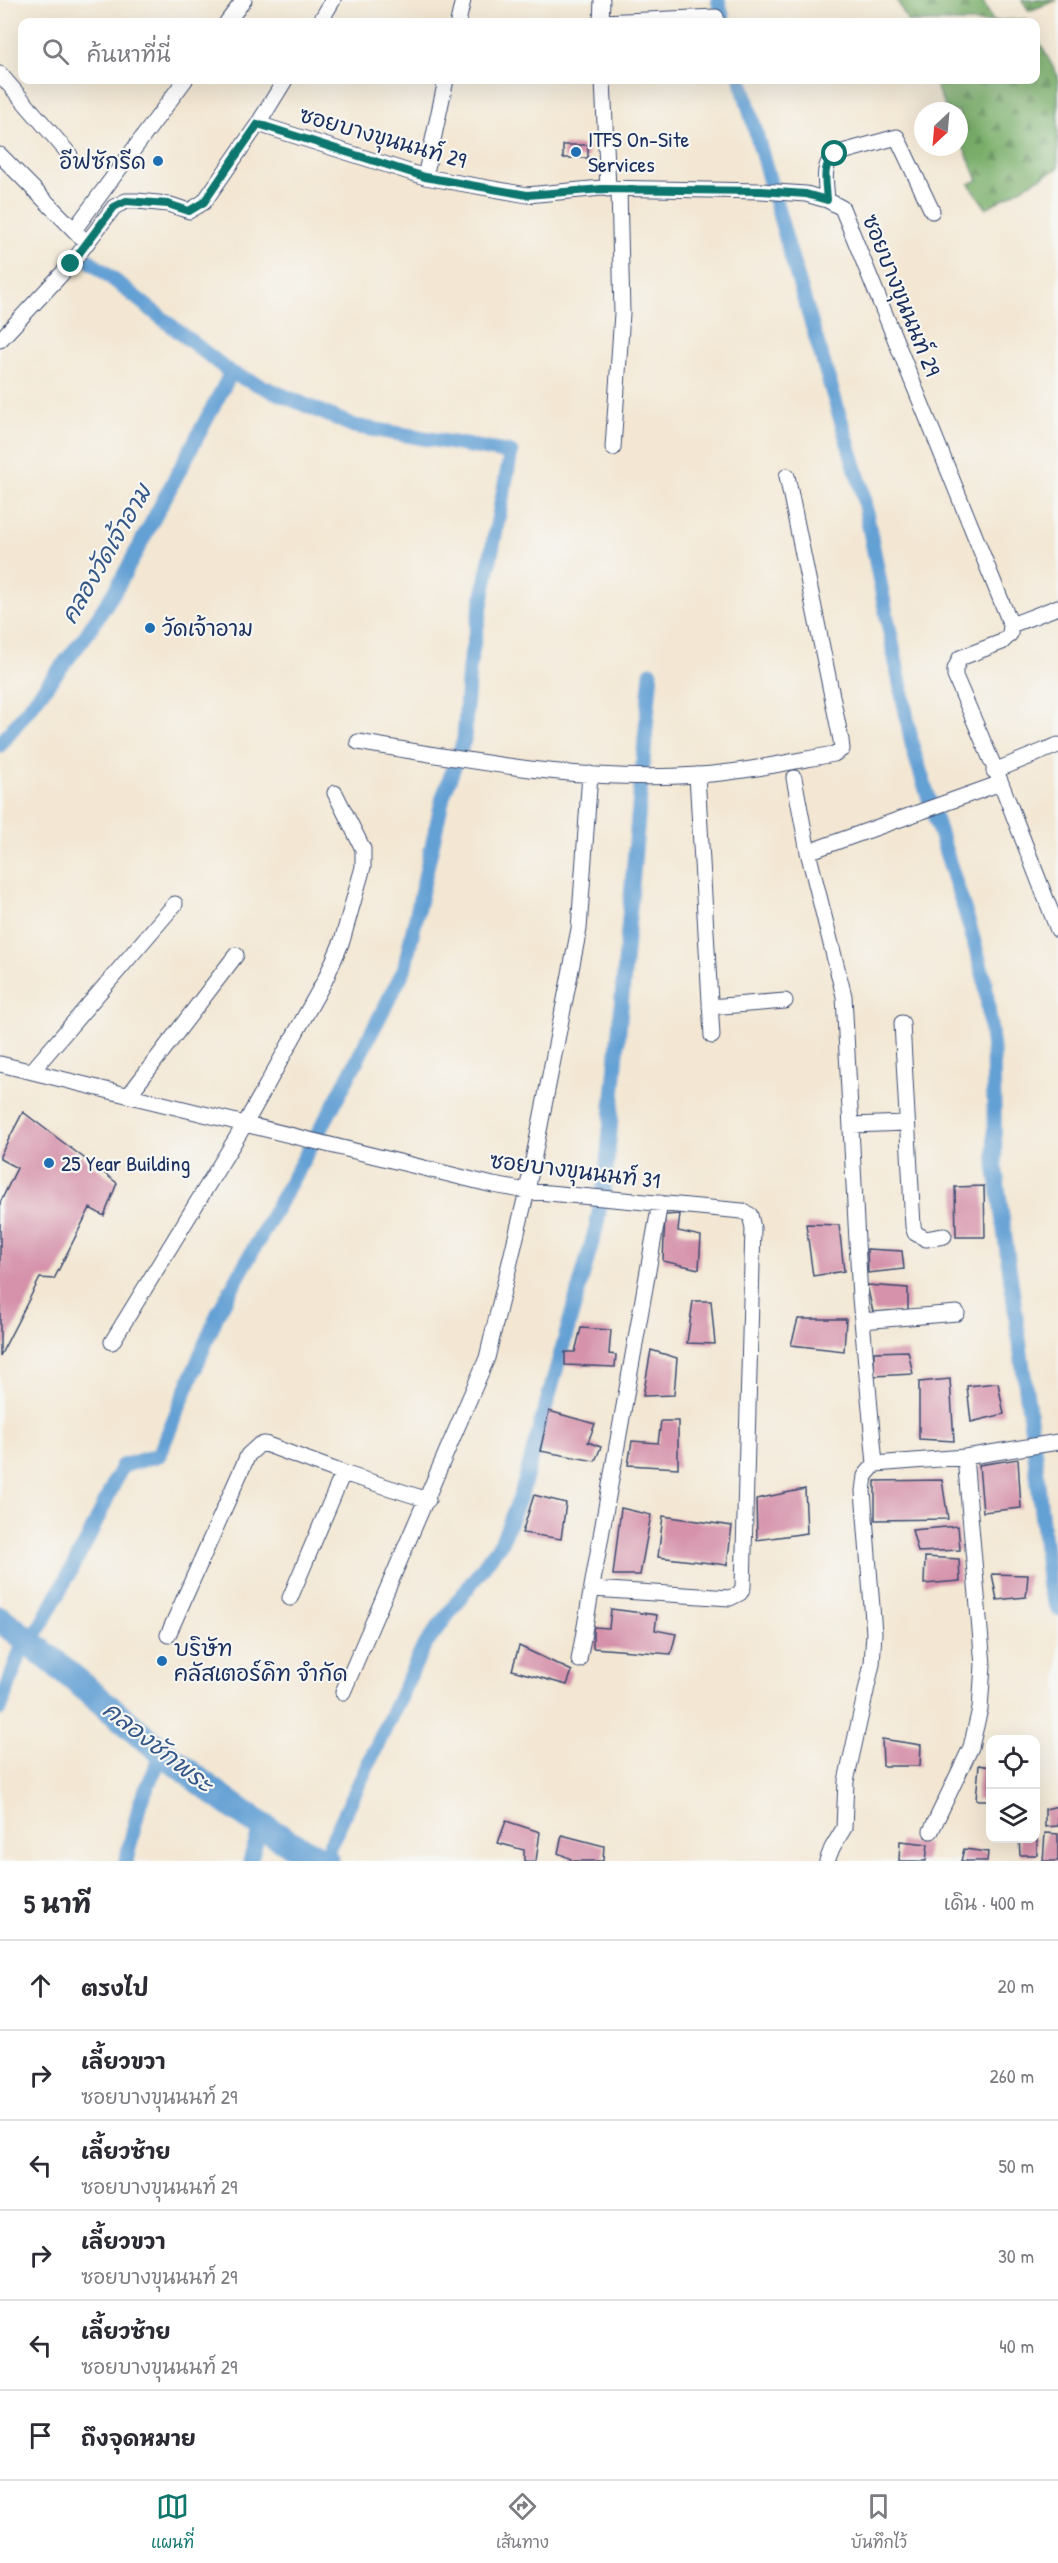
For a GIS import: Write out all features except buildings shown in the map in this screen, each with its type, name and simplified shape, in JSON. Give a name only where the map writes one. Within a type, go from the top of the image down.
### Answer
[{"type":"street","points":[[230,18],[244,0]]},
{"type":"street","points":[[322,18],[333,0]]},
{"type":"street","points":[[460,18],[463,0]]},
{"type":"street","points":[[601,18],[602,0]]},
{"type":"street","points":[[693,18],[716,17]]},
{"type":"street","points":[[0,74],[70,155]]},
{"type":"street","points":[[74,230],[182,84]]},
{"type":"street","points":[[0,340],[71,264],[114,207],[126,201],[168,204],[189,211],[204,202],[283,84]]},
{"type":"street","points":[[425,177],[445,84]]},
{"type":"street","points":[[603,84],[614,189],[622,314],[613,448]]},
{"type":"street","name":"ซอยบางขุนนนท์ 29","points":[[258,124],[425,177],[527,195],[614,189],[761,191],[806,194],[827,200],[842,208],[1011,625]]},
{"type":"street","points":[[827,200],[825,167],[827,161],[835,154],[897,136],[932,211]]},
{"type":"street","points":[[0,155],[74,230],[85,247]]},
{"type":"street","points":[[358,742],[471,762],[590,774],[697,775],[755,769],[834,754],[842,749],[787,476]]},
{"type":"street","points":[[1058,607],[1011,625],[1006,639],[960,658],[955,669],[955,676],[998,777],[1058,930]]},
{"type":"street","points":[[808,852],[998,777],[1058,746]]},
{"type":"street","points":[[343,1692],[428,1500],[487,1358],[527,1191],[579,929],[590,774]]},
{"type":"street","points":[[697,775],[712,1036]]},
{"type":"street","points":[[794,778],[808,852],[844,996],[862,1321],[875,1464],[865,1476],[863,1491],[874,1633],[872,1664],[846,1780],[844,1828],[827,1861]]},
{"type":"street","points":[[112,1342],[245,1124],[325,980],[342,941],[363,867],[363,849],[335,792]]},
{"type":"street","points":[[32,1071],[175,904]]},
{"type":"street","points":[[129,1095],[236,955]]},
{"type":"street","points":[[710,1007],[785,1001]]},
{"type":"street","points":[[902,1023],[906,1123],[915,1233],[926,1239],[944,1236]]},
{"type":"street","name":"ซอยบางขุนนนท์ 31","points":[[0,1064],[493,1185],[527,1191],[742,1211],[750,1215],[743,1587],[740,1593],[730,1598],[593,1588]]},
{"type":"street","points":[[852,1125],[906,1123]]},
{"type":"street","points":[[579,1660],[660,1203]]},
{"type":"street","points":[[862,1321],[957,1313]]},
{"type":"street","points":[[168,1635],[253,1448],[265,1444],[343,1473],[428,1500]]},
{"type":"street","points":[[875,1464],[965,1457],[1050,1444]]},
{"type":"street","points":[[931,1832],[971,1747],[980,1709],[983,1665],[965,1457]]},
{"type":"street","points":[[290,1598],[343,1473]]},
{"type":"green space","points":[[897,0],[982,0],[991,18],[906,18]]},
{"type":"green space","points":[[1022,0],[1057,0],[1029,11]]},
{"type":"green space","points":[[1040,43],[1058,76],[1058,168],[986,208],[969,184],[978,180],[967,156],[968,102],[943,102],[935,84],[1040,84]]},
{"type":"waterway","points":[[718,0],[723,18]]},
{"type":"waterway","points":[[742,84],[791,256],[861,486],[913,749],[985,981],[993,1049],[995,1165],[1035,1455],[1049,1588],[1058,1609]]},
{"type":"waterway","points":[[31,1643],[88,1539],[122,1466],[159,1455],[218,1313],[332,1108],[404,970],[443,797],[464,740],[469,667],[511,453],[354,426],[231,373],[90,261]]},
{"type":"waterway","name":"คลองวัดเจ้าอาม","points":[[0,745],[84,638],[118,586],[231,373]]},
{"type":"waterway","points":[[323,1860],[423,1648],[501,1543],[521,1495],[596,1228],[606,1175],[651,673]]},
{"type":"waterway","name":"คลองชักพระ","points":[[0,1619],[210,1789],[280,1837],[326,1861]]},
{"type":"waterway","points":[[0,1709],[25,1638]]},
{"type":"waterway","points":[[126,1861],[140,1803],[163,1752]]},
{"type":"waterway","points":[[250,1861],[261,1826]]},
{"type":"place","name":"ITFS On-Site Services","points":[[576,152]]},
{"type":"place","name":"อีฟซักรีด","points":[[158,161]]},
{"type":"place","name":"วัดเจ้าอาม","points":[[150,628]]},
{"type":"place","name":"25 Year Building","points":[[49,1163]]},
{"type":"place","name":"บริษัท คลัสเตอร์คิท จำกัด","points":[[162,1661]]},
{"type":"route","points":[[71,264],[114,207],[126,201],[168,204],[189,211],[195,209],[204,202],[258,124],[425,177],[527,195],[602,189],[761,191],[806,194],[827,200],[825,167],[827,161],[835,154]]}]
